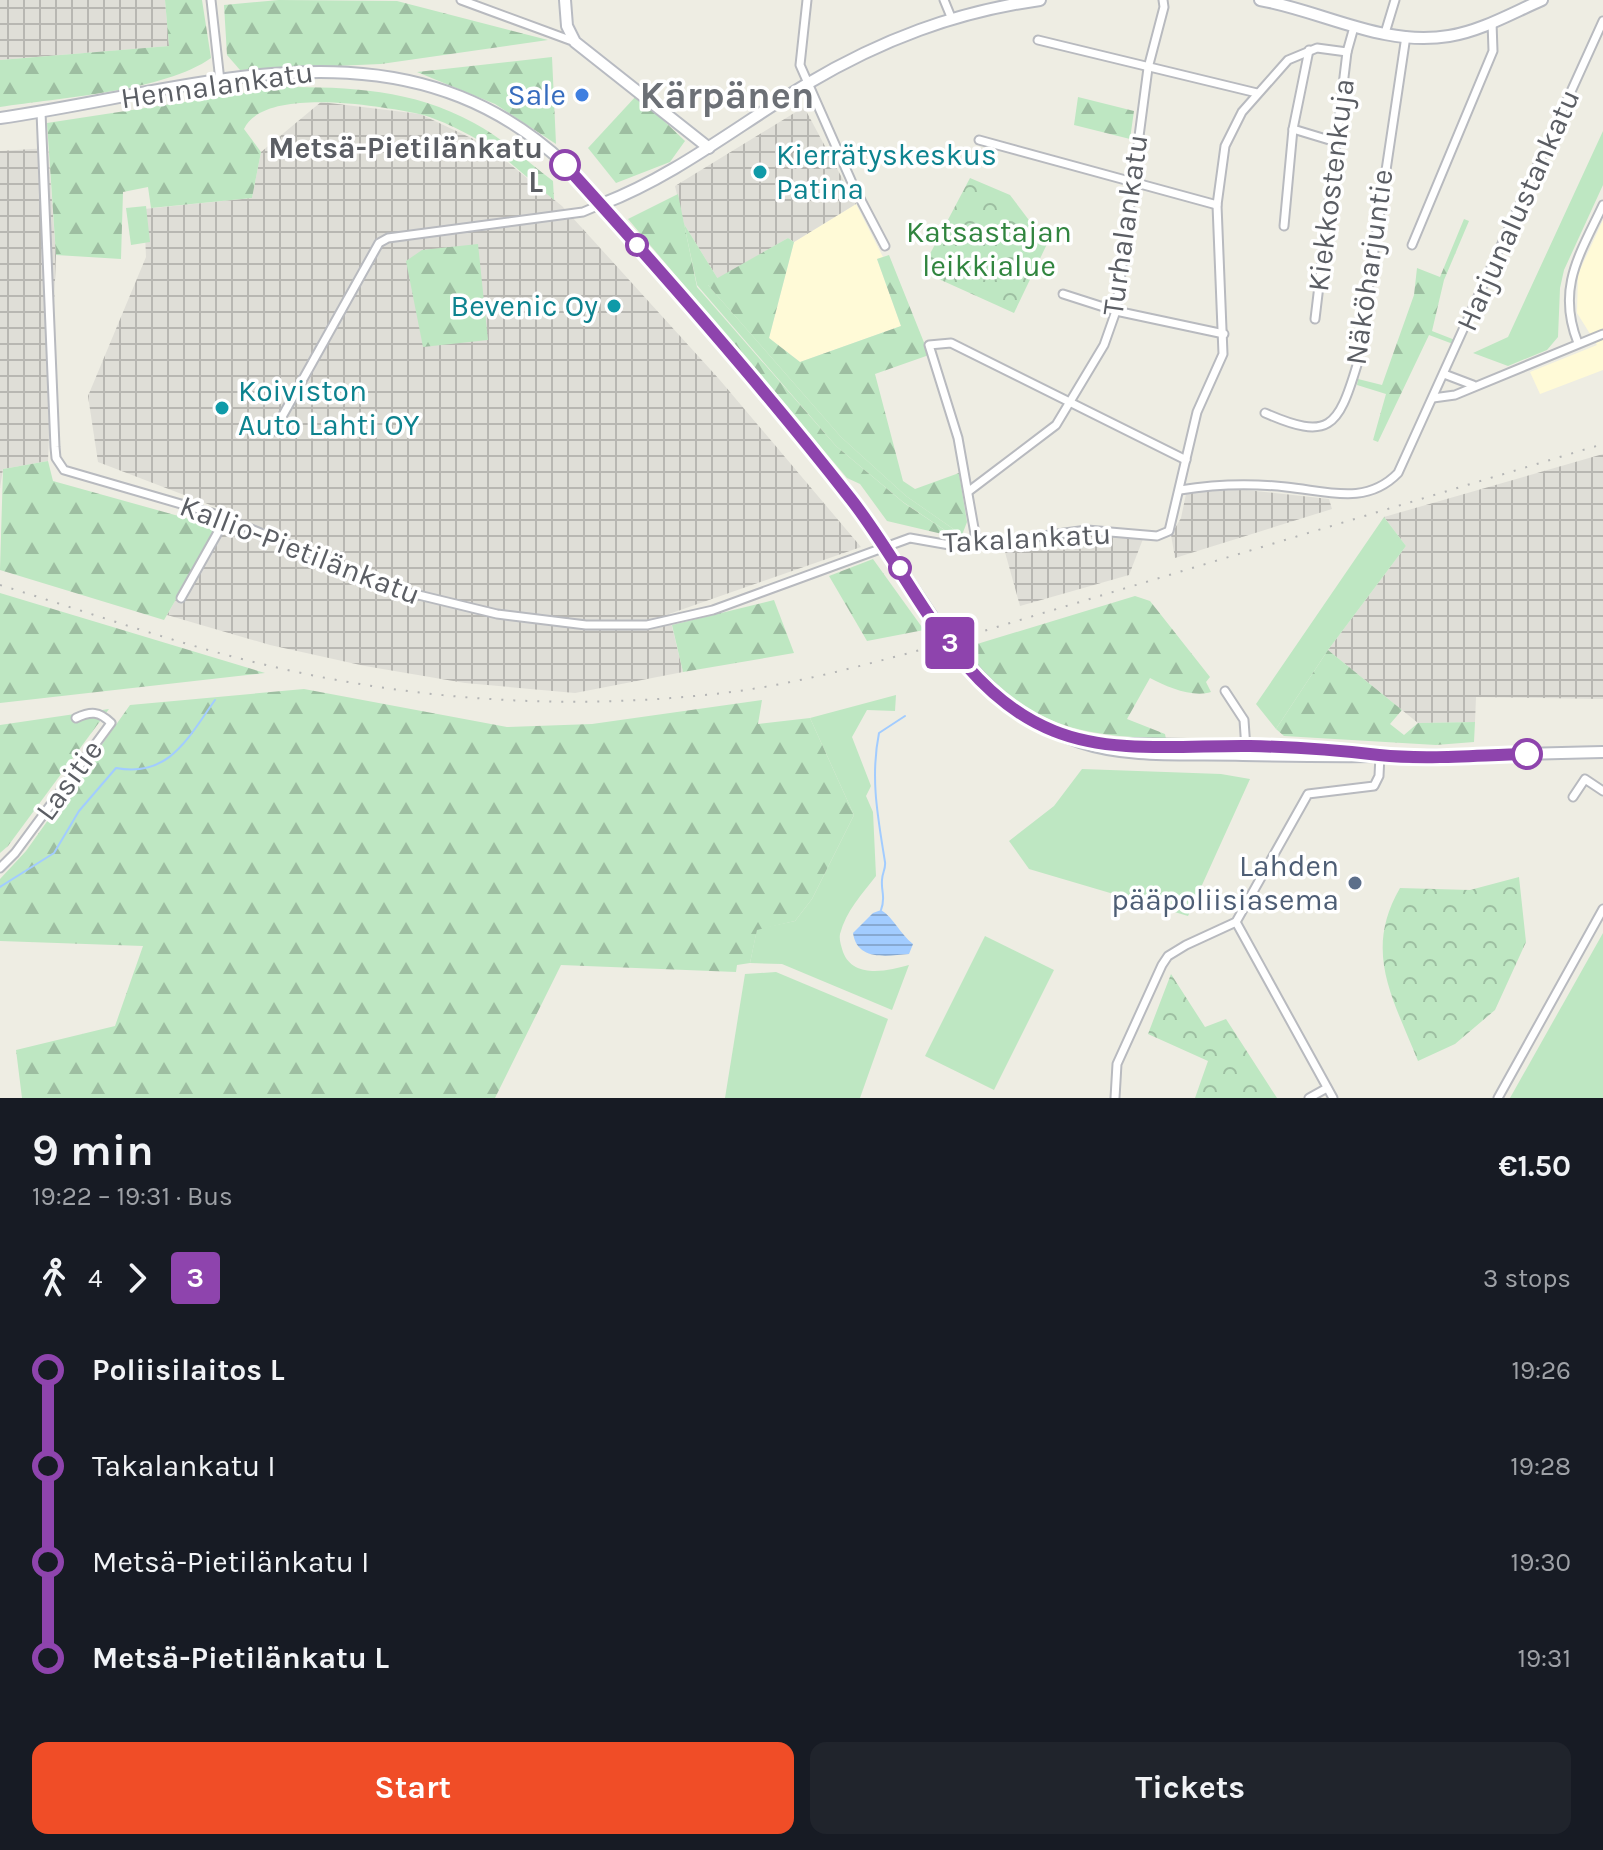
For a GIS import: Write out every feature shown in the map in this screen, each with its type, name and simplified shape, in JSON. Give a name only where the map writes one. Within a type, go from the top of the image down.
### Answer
[{"type":"street","points":[[211,0],[220,81]]},
{"type":"street","points":[[461,0],[575,42],[709,148]]},
{"type":"street","points":[[565,0],[567,26],[575,42]]},
{"type":"street","points":[[807,0],[800,65],[885,246]]},
{"type":"street","points":[[944,0],[951,17]]},
{"type":"street","points":[[274,431],[379,243],[388,238],[583,212],[663,177],[807,84],[914,29],[1016,2],[1040,0]]},
{"type":"street","name":"Turhalankatu","points":[[969,491],[1056,425],[1104,345],[1116,311],[1148,68],[1164,7],[1163,0]]},
{"type":"street","points":[[1260,0],[1291,6],[1354,27],[1406,36],[1450,36],[1542,0]]},
{"type":"street","points":[[1385,33],[1395,0]]},
{"type":"street","name":"Harjunalustankatu","points":[[1180,490],[1218,484],[1287,487],[1332,495],[1372,490],[1387,484],[1398,473],[1603,21]]},
{"type":"street","points":[[1412,245],[1493,51],[1492,22]]},
{"type":"street","name":"Kiekkostenkuja","points":[[1315,319],[1347,52],[1354,27]]},
{"type":"street","name":"Näköharjuntie","points":[[1265,413],[1305,428],[1320,428],[1329,425],[1344,404],[1357,365],[1406,36]]},
{"type":"street","points":[[1038,40],[1257,93]]},
{"type":"street","points":[[1180,490],[1197,412],[1223,354],[1217,205],[1225,146],[1237,120],[1257,93],[1288,60],[1309,50]]},
{"type":"street","points":[[1284,226],[1293,129],[1309,50]]},
{"type":"street","name":"Kiekkostenkuja","points":[[1309,50],[1347,52]]},
{"type":"street","name":"Hennalankatu","points":[[0,118],[271,73],[350,70],[383,74],[439,88],[486,108],[540,141],[602,204],[851,498],[960,658],[1014,709],[1058,733],[1133,744],[1246,750],[1348,749],[1380,755],[1603,752]]},
{"type":"street","name":"Kallio-Pietilänkatu","points":[[41,112],[56,458],[71,473],[226,518],[402,591],[497,614],[586,625],[647,625],[713,610],[886,547]]},
{"type":"street","points":[[1293,129],[1336,142]]},
{"type":"street","points":[[979,140],[1134,185],[1217,205]]},
{"type":"street","points":[[1578,343],[1570,325],[1567,293],[1577,260],[1603,205]]},
{"type":"street","points":[[1063,294],[1116,311],[1224,334]]},
{"type":"street","points":[[1433,398],[1455,395],[1603,334]]},
{"type":"street","points":[[977,545],[969,491],[950,406],[929,345],[951,343],[1186,460]]},
{"type":"street","points":[[1444,374],[1473,385]]},
{"type":"street","name":"Takalankatu","points":[[886,547],[910,538],[944,546],[977,545],[1087,530],[1157,536],[1169,531],[1180,490]]},
{"type":"street","points":[[181,598],[226,518]]},
{"type":"street","points":[[1225,691],[1244,720],[1246,750]]},
{"type":"street","name":"Lasitie","points":[[0,868],[15,853],[111,723],[102,714],[89,712],[76,718]]},
{"type":"street","points":[[1115,1098],[1117,1064],[1168,956],[1236,922],[1308,794],[1374,786],[1379,776],[1380,755]]},
{"type":"street","points":[[1573,797],[1585,779],[1603,791]]},
{"type":"street","points":[[1498,1098],[1603,909]]},
{"type":"street","points":[[1236,922],[1333,1098]]},
{"type":"street","points":[[1309,1098],[1327,1088]]},
{"type":"shaded area","points":[[0,0],[165,0],[169,46],[0,60]]},
{"type":"shaded area","points":[[321,102],[420,114],[486,145],[562,206],[719,379],[861,547],[669,614],[683,672],[575,693],[465,683],[365,666],[270,645],[167,615],[226,511],[98,462],[88,396],[146,257],[144,209],[252,198],[261,152]]},
{"type":"shaded area","points":[[804,107],[856,204],[794,242],[788,238],[718,279],[684,224],[675,186]]},
{"type":"shaded area","points":[[48,148],[56,255],[48,461],[3,469],[0,488],[0,151]]},
{"type":"shaded area","points":[[856,204],[883,257],[877,259],[901,326],[800,362],[769,338],[794,242]]},
{"type":"shaded area","points":[[1603,220],[1603,370],[1540,394],[1530,372],[1597,345],[1577,313],[1578,274]]},
{"type":"shaded area","points":[[1603,454],[1603,699],[1476,697],[1475,722],[1418,723],[1328,650],[1406,546],[1384,517]]},
{"type":"shaded area","points":[[1218,487],[1329,499],[1332,509],[1175,558],[1171,535],[1181,518],[1186,494]]},
{"type":"shaded area","points":[[1086,534],[1143,539],[1129,575],[1020,606],[1003,545]]},
{"type":"green space","points":[[165,0],[202,0],[211,58],[191,69],[139,86],[0,107],[0,60],[169,46]]},
{"type":"green space","points":[[279,0],[397,1],[548,40],[381,64],[240,70],[227,55],[224,5]]},
{"type":"green space","points":[[552,57],[556,144],[495,104],[417,72]]},
{"type":"green space","points":[[282,87],[380,92],[451,112],[495,136],[553,181],[554,200],[487,145],[436,119],[378,107],[298,103],[274,107],[256,116],[244,129],[261,152],[252,198],[151,208],[148,187],[123,192],[121,259],[56,255],[47,123]]},
{"type":"green space","points":[[637,95],[685,141],[670,162],[616,183],[588,148]]},
{"type":"green space","points":[[1078,97],[1134,111],[1130,139],[1074,125]]},
{"type":"green space","points":[[1603,131],[1603,185],[1564,270],[1558,337],[1547,350],[1508,366],[1473,353],[1508,337]]},
{"type":"green space","name":"Katsastajan leikkialue","points":[[970,178],[1010,195],[1047,244],[1014,313],[921,271]]},
{"type":"green space","points":[[678,194],[697,287],[836,446],[904,503],[955,537],[887,521],[860,484],[847,478],[628,219]]},
{"type":"green space","points":[[146,206],[150,242],[131,245],[126,208]]},
{"type":"green space","points":[[1464,219],[1469,221],[1444,280],[1432,331],[1455,340],[1453,344],[1429,335],[1378,442],[1373,440],[1386,394],[1357,385],[1358,379],[1382,385],[1414,295],[1417,268],[1440,277]]},
{"type":"green space","points":[[684,224],[718,279],[708,285],[841,437],[906,496],[962,535],[955,537],[903,502],[836,446],[697,285]]},
{"type":"green space","points":[[788,238],[794,242],[769,338],[800,362],[901,326],[877,259],[889,255],[929,355],[875,374],[903,481],[915,489],[959,473],[967,522],[962,535],[906,496],[841,437],[707,284]]},
{"type":"green space","points":[[478,244],[488,340],[423,347],[406,261],[422,250]]},
{"type":"green space","points":[[48,461],[53,481],[218,527],[164,620],[0,570],[3,469]]},
{"type":"green space","points":[[1384,517],[1406,546],[1328,650],[1276,729],[1256,704]]},
{"type":"green space","points":[[873,559],[924,630],[867,641],[829,576]]},
{"type":"green space","points":[[0,593],[265,673],[0,703]]},
{"type":"green space","points":[[1135,596],[1150,601],[1210,677],[1206,682],[1211,692],[1196,694],[1180,691],[1150,678],[1127,719],[1165,734],[1166,739],[1103,734],[1054,721],[1010,695],[965,651],[977,644]]},
{"type":"green space","points":[[774,600],[794,653],[683,672],[672,625]]},
{"type":"green space","points":[[1328,650],[1402,710],[1390,724],[1404,735],[1418,723],[1475,722],[1474,742],[1436,745],[1284,736],[1276,729]]},
{"type":"green space","points":[[304,689],[507,727],[592,724],[762,700],[758,724],[810,718],[854,815],[812,899],[795,921],[757,930],[750,963],[737,965],[736,972],[561,965],[495,1098],[22,1098],[16,1050],[115,1026],[143,946],[0,941],[0,879],[26,851],[130,705]]},
{"type":"green space","points":[[896,695],[895,711],[867,710],[852,737],[871,786],[866,796],[873,812],[876,876],[850,910],[840,936],[848,961],[863,970],[909,965],[892,1010],[782,964],[750,963],[757,929],[795,921],[812,899],[854,815],[810,718]]},
{"type":"green space","points":[[109,709],[8,846],[0,853],[0,725]]},
{"type":"green space","points":[[1082,769],[1221,774],[1250,779],[1188,916],[1029,869],[1009,841],[1054,806]]},
{"type":"green space","points":[[1519,877],[1526,942],[1495,1010],[1455,1044],[1418,1061],[1392,995],[1383,954],[1389,911],[1400,888],[1470,890]]},
{"type":"green space","points":[[1603,933],[1603,1098],[1510,1098]]},
{"type":"green space","points":[[985,936],[1054,970],[994,1090],[925,1056]]},
{"type":"green space","points":[[776,972],[888,1019],[860,1098],[725,1098],[745,974]]},
{"type":"green space","points":[[1171,974],[1205,1027],[1226,1019],[1277,1098],[1195,1098],[1208,1061],[1148,1034]]},
{"type":"water","points":[[881,910],[913,944],[909,954],[874,955],[860,948],[856,942],[853,933],[873,913]]},
{"type":"waterway","points":[[0,887],[54,853],[79,811],[116,768],[134,770],[163,761],[186,741],[215,700]]},
{"type":"waterway","points":[[881,910],[885,864],[876,798],[876,750],[879,733],[905,716]]},
{"type":"railway","points":[[0,585],[233,657],[379,687],[551,702],[723,693],[849,669],[924,649],[1603,444]]},
{"type":"bus line","name":"3","points":[[565,165],[720,340],[851,498],[960,658],[1014,709],[1040,725],[1058,733],[1100,742],[1133,744],[1307,747],[1348,749],[1380,755],[1527,754]]},
{"type":"place","name":"Sale","points":[[582,95]]},
{"type":"place","name":"Metsä-Pietilänkatu L","points":[[565,165]]},
{"type":"place","name":"Kierrätyskeskus Patina","points":[[760,172]]},
{"type":"place","name":"Bevenic Oy","points":[[614,306]]},
{"type":"place","name":"Koiviston Auto Lahti OY","points":[[222,408]]},
{"type":"place","name":"Lahden pääpoliisiasema","points":[[1355,883]]},
{"type":"district","name":"Kärpänen","points":[[727,95]]}]
